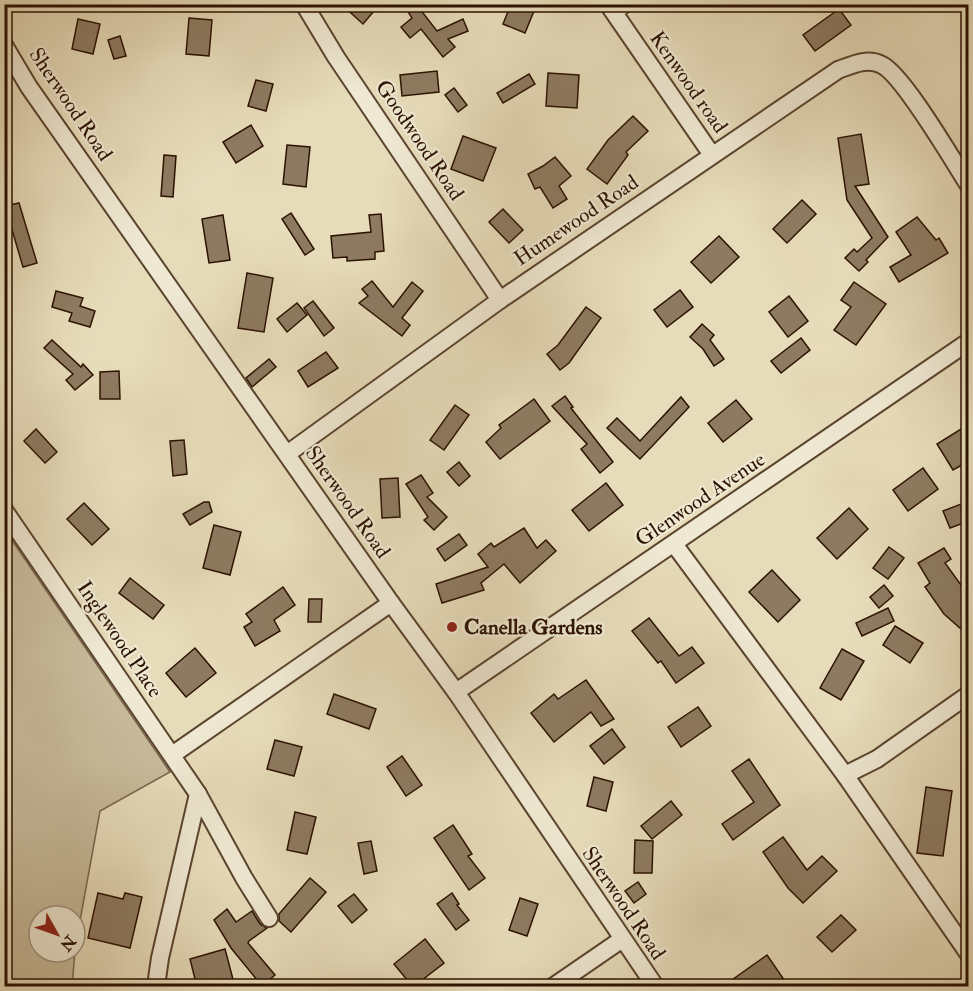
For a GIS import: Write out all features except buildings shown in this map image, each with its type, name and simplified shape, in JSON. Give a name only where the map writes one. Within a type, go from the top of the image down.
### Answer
[{"type":"street","name":"Goodwood Road","points":[[304,4],[343,67],[500,300]]},
{"type":"street","name":"Kenwood road","points":[[612,10],[712,155]]},
{"type":"street","name":"Sherwood Road","points":[[4,45],[29,87],[456,692],[621,940],[655,987]]},
{"type":"street","name":"Humewood Road","points":[[287,454],[500,300],[838,70],[857,62],[881,64],[900,80],[969,184]]},
{"type":"street","name":"Glenwood Avenue","points":[[456,692],[969,342]]},
{"type":"street","name":"Inglewood Place","points":[[4,510],[198,794],[244,878],[269,918]]},
{"type":"street","points":[[674,544],[845,775],[969,952]]},
{"type":"street","points":[[172,754],[391,603]]},
{"type":"street","points":[[845,775],[878,759],[969,695]]},
{"type":"street","points":[[156,987],[160,958],[198,794]]},
{"type":"street","points":[[554,987],[621,940]]},
{"type":"lane","points":[[612,10],[633,4]]},
{"type":"shaded area","points":[[5,530],[170,772],[100,811],[83,904],[27,904],[27,964],[74,964],[72,986],[5,986]]},
{"type":"place","name":"Canella Gardens","points":[[452,627]]}]
